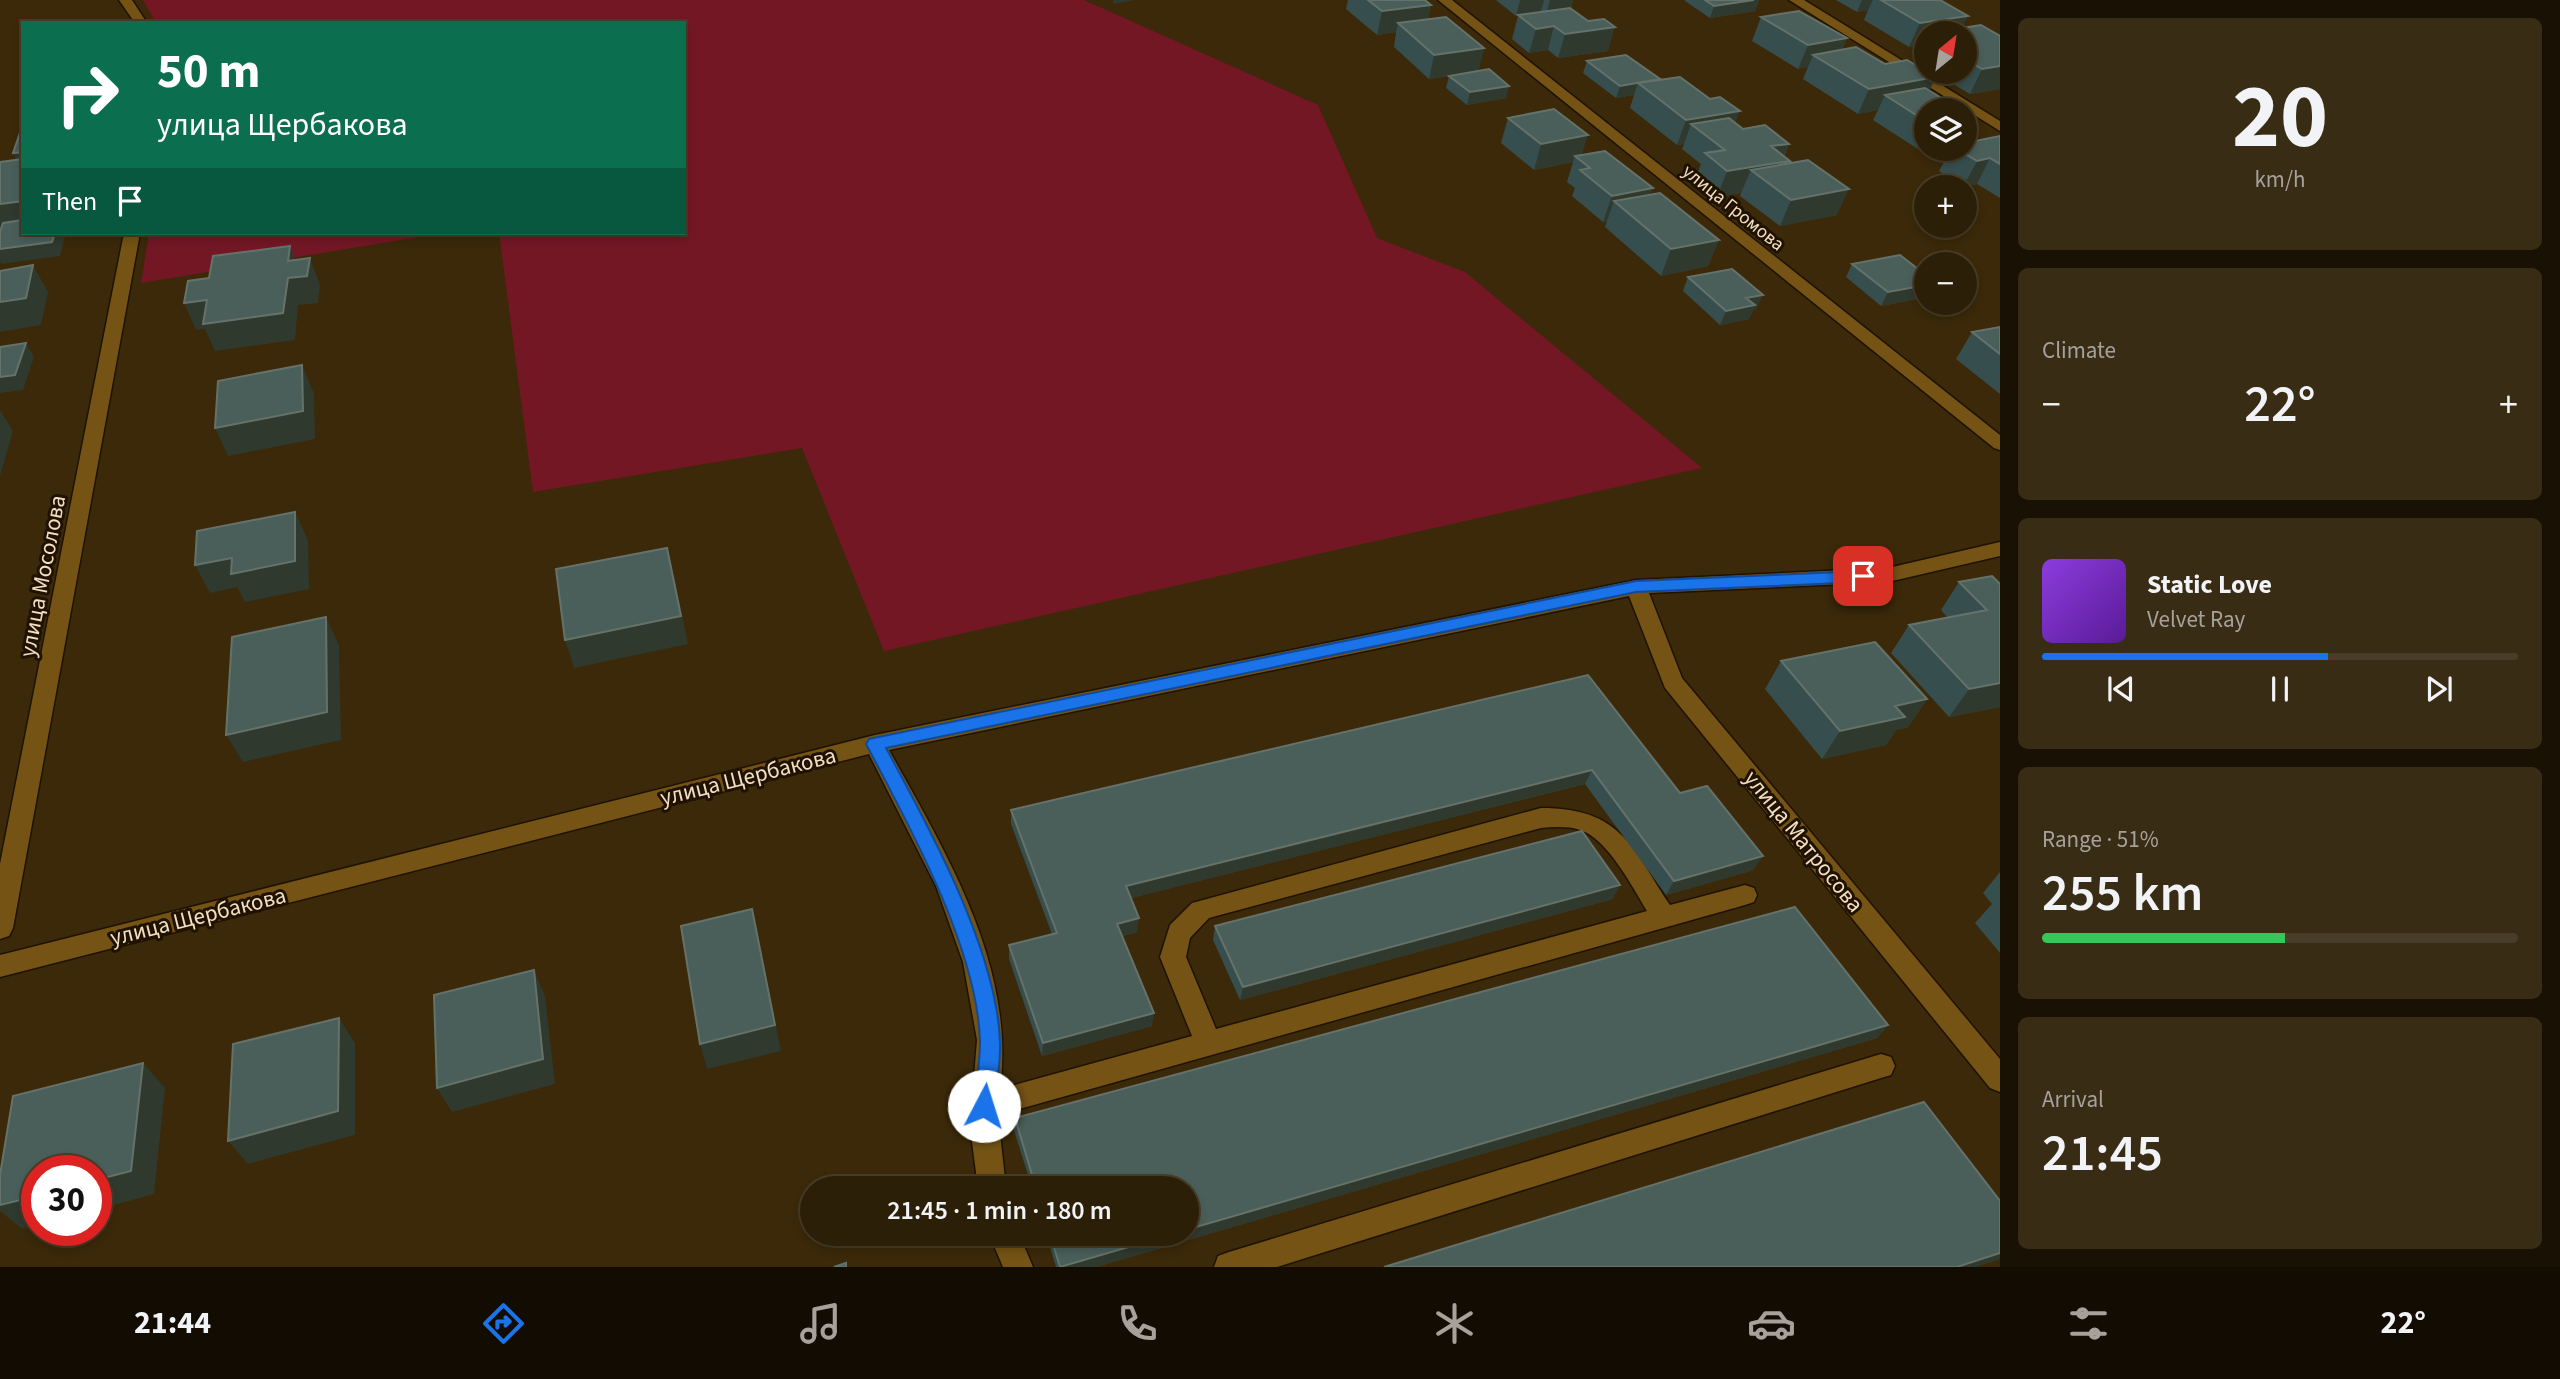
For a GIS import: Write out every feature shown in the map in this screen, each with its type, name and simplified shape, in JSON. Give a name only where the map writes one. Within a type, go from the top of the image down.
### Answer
[{"type":"street","points":[[125,0],[133,7],[140,21]]},
{"type":"street","name":"улица Громова","points":[[1444,0],[2000,444]]},
{"type":"street","points":[[1794,0],[2000,127]]},
{"type":"street","name":"улица Мосолова","points":[[0,928],[132,235]]},
{"type":"street","name":"улица Щербакова","points":[[0,966],[875,744],[1636,587],[1888,575],[2000,549]]},
{"type":"street","name":"улица Матросова","points":[[1636,587],[1673,682],[2000,1079]]},
{"type":"street","points":[[875,744],[920,828],[979,969],[990,1041],[984,1106],[985,1161],[989,1176]]},
{"type":"street","points":[[1209,1044],[1173,957],[1179,933],[1201,910],[1541,818],[1568,819],[1594,825],[1615,845],[1664,917]]},
{"type":"street","points":[[984,1106],[1745,895]]},
{"type":"street","points":[[1229,1267],[1881,1066]]},
{"type":"street","points":[[1009,1246],[1018,1267]]},
{"type":"shaded area","points":[[143,0],[1084,0],[1318,105],[1377,238],[1465,272],[1702,468],[884,651],[802,448],[533,492],[499,235],[686,235],[686,21],[155,21]]},
{"type":"shaded area","points":[[149,235],[431,235],[141,283]]},
{"type":"building","points":[[1368,0],[1425,0],[1431,5],[1382,11]]},
{"type":"building","points":[[1705,0],[1754,0],[1714,6]]},
{"type":"building","points":[[1881,0],[1940,0],[1968,16],[1934,21],[1917,21]]},
{"type":"building","points":[[1570,8],[1588,21],[1604,19],[1615,27],[1565,34],[1554,26],[1536,29],[1518,15]]},
{"type":"building","points":[[1799,11],[1847,38],[1808,45],[1761,17]]},
{"type":"building","points":[[1446,17],[1484,48],[1434,55],[1398,23]]},
{"type":"building","points":[[1978,25],[2000,36],[2000,66],[1982,69],[1978,67]]},
{"type":"building","points":[[1856,47],[1885,64],[1907,60],[1914,64],[1914,81],[1869,89],[1813,55]]},
{"type":"building","points":[[1626,55],[1660,79],[1620,86],[1587,61]]},
{"type":"building","points":[[1489,69],[1509,86],[1470,92],[1449,76]]},
{"type":"building","points":[[1680,77],[1710,99],[1720,97],[1740,111],[1686,120],[1638,83]]},
{"type":"building","points":[[1925,88],[1941,98],[1914,98],[1914,114],[1885,95]]},
{"type":"building","points":[[1554,109],[1588,135],[1541,144],[1508,118]]},
{"type":"building","points":[[1729,118],[1743,129],[1765,125],[1789,144],[1771,146],[1790,161],[1727,171],[1705,153],[1725,150],[1691,124]]},
{"type":"building","points":[[21,130],[21,152],[13,153]]},
{"type":"building","points":[[2000,136],[2000,164],[1990,158],[1977,161],[1977,141]]},
{"type":"building","points":[[1605,151],[1653,188],[1612,196],[1580,170],[1590,168],[1575,156]]},
{"type":"building","points":[[21,159],[21,201],[0,204],[0,162]]},
{"type":"building","points":[[1808,160],[1849,189],[1791,200],[1751,170]]},
{"type":"building","points":[[1660,193],[1719,240],[1671,249],[1614,201]]},
{"type":"building","points":[[21,220],[21,235],[54,235],[52,242],[0,249],[3,223]]},
{"type":"building","points":[[290,246],[288,261],[310,258],[307,276],[288,278],[283,313],[203,324],[207,300],[184,303],[188,281],[209,278],[213,256]]},
{"type":"building","points":[[1900,255],[1914,266],[1914,287],[1888,292],[1852,264]]},
{"type":"building","points":[[33,265],[26,298],[0,302],[0,271]]},
{"type":"building","points":[[1732,269],[1763,295],[1746,298],[1755,305],[1726,311],[1688,277]]},
{"type":"building","points":[[2000,327],[2000,354],[1972,332]]},
{"type":"building","points":[[26,343],[15,375],[0,377],[0,347]]},
{"type":"building","points":[[302,365],[303,411],[215,428],[218,381]]},
{"type":"building","points":[[295,512],[295,561],[231,574],[232,558],[195,565],[197,531]]},
{"type":"building","points":[[667,548],[681,616],[565,640],[556,569]]},
{"type":"building","points":[[1992,576],[2000,584],[2000,683],[1969,689],[1909,625],[1987,610],[1959,582]]},
{"type":"building","points":[[326,617],[327,712],[226,735],[232,637]]},
{"type":"building","points":[[1875,642],[1927,699],[1895,706],[1905,717],[1840,731],[1781,661]]},
{"type":"building","points":[[1588,675],[1680,793],[1707,786],[1763,856],[1674,881],[1592,770],[1126,886],[1139,918],[1117,924],[1154,1013],[1043,1043],[1009,945],[1057,933],[1011,810]]},
{"type":"building","points":[[1582,831],[1620,885],[1243,987],[1215,926]]},
{"type":"building","points":[[1795,907],[1888,1025],[1199,1226],[1199,1176],[1032,1176],[1015,1118]]},
{"type":"building","points":[[752,909],[775,1025],[700,1044],[681,926]]},
{"type":"building","points":[[534,970],[543,1059],[437,1088],[434,995]]},
{"type":"building","points":[[339,1018],[338,1111],[228,1141],[233,1044]]},
{"type":"building","points":[[143,1063],[131,1171],[112,1176],[112,1155],[21,1155],[21,1200],[0,1205],[0,1175],[13,1096]]},
{"type":"building","points":[[1924,1102],[2000,1201],[2000,1253],[1957,1267],[1384,1267]]},
{"type":"building","points":[[1054,1246],[1132,1246],[1060,1267]]},
{"type":"route","points":[[984,1106],[990,1041],[979,969],[953,901],[920,828],[875,744],[1636,587],[1863,576]]}]
